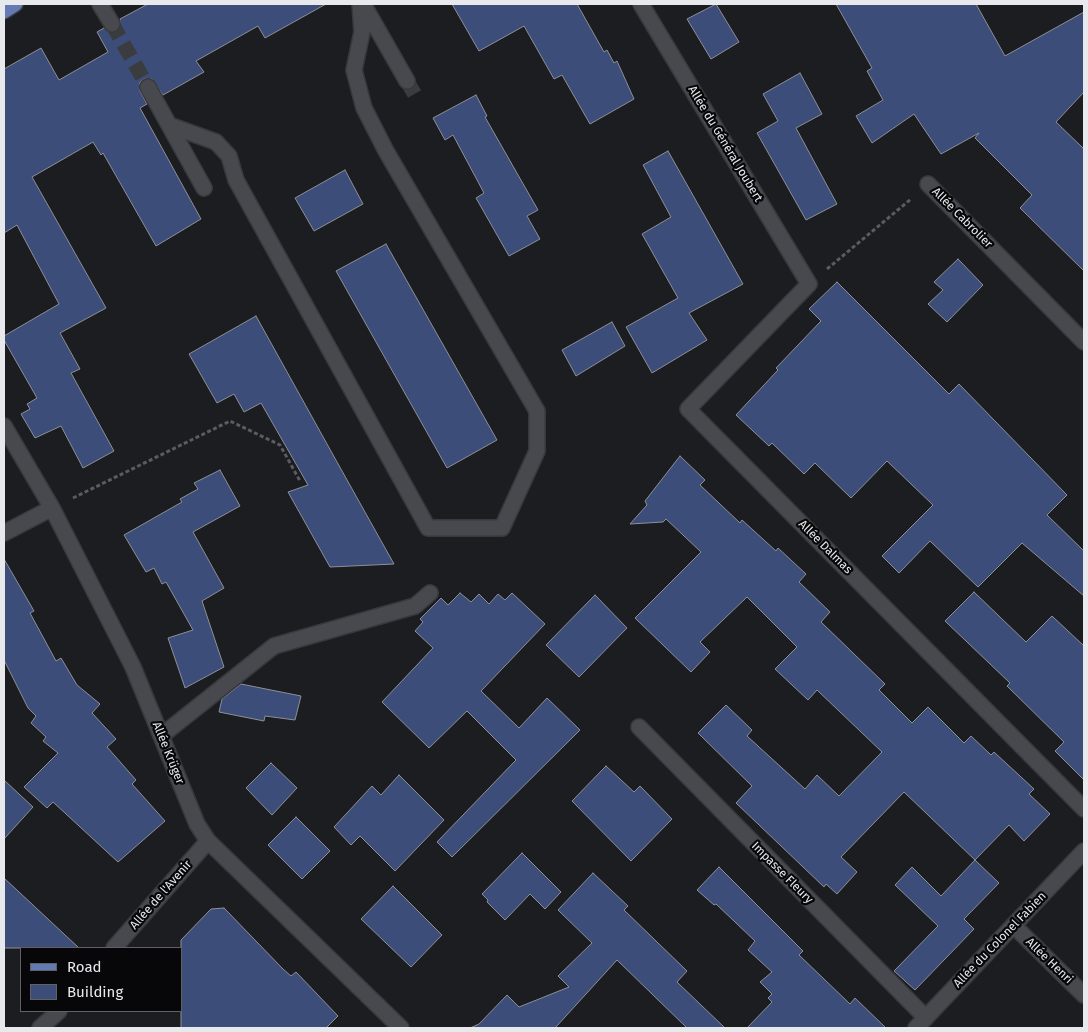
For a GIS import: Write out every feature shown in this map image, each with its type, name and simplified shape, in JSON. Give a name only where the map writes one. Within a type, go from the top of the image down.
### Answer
[{"type":"main road","points":[[4,11],[15,4]]},
{"type":"street","points":[[100,4],[112,24]]},
{"type":"street","points":[[362,4],[407,81]]},
{"type":"street","points":[[170,125],[216,142],[229,156],[236,180],[428,528],[502,528],[537,451],[537,411],[386,151],[364,108],[354,70],[362,32],[362,4]]},
{"type":"street","name":"Allée du Général Joubert","points":[[641,4],[809,284]]},
{"type":"street","points":[[148,87],[204,188]]},
{"type":"street","name":"Allée Cabrolier","points":[[928,184],[1084,342]]},
{"type":"street","name":"Allée Dalmas","points":[[809,284],[688,409],[1084,809]]},
{"type":"street","name":"Allée Krüger","points":[[4,426],[52,508],[133,667],[197,824],[208,841],[401,1028]]},
{"type":"street","points":[[4,533],[52,508]]},
{"type":"street","points":[[161,736],[274,646],[415,606],[430,593]]},
{"type":"street","name":"Impasse Fleury","points":[[638,727],[921,1023]]},
{"type":"street","name":"Allée de l'Avenir","points":[[115,947],[208,841]]},
{"type":"street","name":"Allée du Colonel Fabien","points":[[921,1023],[1084,851]]},
{"type":"street","name":"Allée Henri","points":[[1014,926],[1084,995]]},
{"type":"street","points":[[40,1028],[58,1012]]},
{"type":"path","name":"Allée Cabrolier","points":[[809,284],[928,184]]},
{"type":"path","points":[[52,508],[230,421],[280,445],[300,482]]},
{"type":"building","points":[[148,4],[326,4],[265,38],[258,26],[196,61],[204,72],[163,95],[152,79],[144,79],[140,82],[140,91],[147,104],[140,108],[201,219],[156,246],[103,153],[101,155],[93,142],[32,177],[106,308],[60,333],[80,369],[71,373],[114,451],[83,468],[61,426],[35,438],[21,414],[30,409],[27,404],[37,398],[4,340],[4,336],[59,304],[17,225],[4,233],[4,69],[41,48],[59,80],[108,52],[97,32],[104,28],[108,32],[116,32],[120,28],[120,19]]},
{"type":"building","points":[[452,4],[577,4],[604,52],[607,50],[614,63],[617,61],[634,99],[590,124],[562,75],[554,79],[524,26],[479,51]]},
{"type":"building","points":[[716,4],[739,42],[711,59],[687,19]]},
{"type":"building","points":[[836,4],[976,4],[1005,56],[1084,12],[1084,92],[1056,122],[1084,149],[1084,271],[1020,208],[1032,195],[975,138],[979,133],[941,154],[914,114],[872,143],[856,116],[883,100],[867,71],[872,68]]},
{"type":"building","points":[[800,73],[822,114],[796,128],[837,204],[806,220],[757,133],[778,121],[763,94]]},
{"type":"building","points":[[476,95],[487,116],[485,117],[538,210],[527,216],[540,239],[509,256],[476,198],[484,193],[453,135],[445,140],[433,118]]},
{"type":"building","points":[[668,151],[743,284],[689,313],[707,340],[652,373],[626,327],[678,298],[642,234],[671,217],[643,165]]},
{"type":"building","points":[[345,170],[363,204],[314,231],[295,198]]},
{"type":"building","points":[[386,244],[497,440],[447,468],[336,271]]},
{"type":"building","points":[[958,259],[983,285],[947,322],[928,304],[943,290],[934,282]]},
{"type":"building","points":[[837,282],[949,394],[959,384],[1067,495],[1047,515],[1084,551],[1084,596],[1022,543],[978,587],[930,541],[899,573],[882,556],[933,505],[887,461],[851,498],[815,463],[804,474],[772,443],[769,446],[736,415],[778,370],[776,368],[821,321],[809,309]]},
{"type":"building","points":[[256,316],[394,564],[330,567],[288,492],[308,485],[261,403],[244,412],[234,394],[217,403],[189,354]]},
{"type":"building","points":[[612,322],[625,346],[576,376],[562,350]]},
{"type":"building","points":[[680,456],[705,480],[700,485],[740,523],[742,520],[776,551],[778,548],[806,574],[799,582],[830,612],[821,622],[885,684],[879,690],[912,723],[928,707],[964,743],[971,736],[991,755],[994,752],[1034,789],[1029,794],[1050,814],[1024,841],[1009,825],[975,860],[904,792],[841,857],[857,872],[837,894],[826,884],[824,887],[736,803],[752,786],[698,733],[726,705],[752,730],[747,736],[805,789],[817,775],[839,796],[882,752],[817,690],[808,700],[775,669],[797,647],[747,597],[700,642],[710,652],[691,672],[635,618],[701,552],[666,519],[663,522],[630,524],[647,505],[645,501]]},
{"type":"building","points":[[220,470],[240,506],[193,532],[224,588],[202,601],[224,667],[185,688],[168,638],[193,630],[166,582],[162,584],[154,568],[146,572],[124,535],[182,502],[180,499],[198,489],[194,483]]},
{"type":"building","points":[[4,559],[34,611],[30,613],[56,661],[61,658],[77,685],[100,704],[92,713],[116,739],[107,747],[136,780],[132,784],[165,821],[118,862],[53,802],[47,808],[24,787],[58,753],[43,741],[46,737],[31,723],[36,716],[28,708],[4,660]]},
{"type":"building","points":[[974,592],[1026,642],[1052,616],[1084,646],[1084,780],[1055,751],[1064,742],[1007,686],[1010,683],[945,621]]},
{"type":"building","points":[[460,593],[471,602],[479,594],[489,604],[498,594],[505,600],[512,593],[545,624],[481,691],[519,728],[547,698],[580,730],[452,857],[437,842],[516,760],[467,711],[429,748],[382,702],[433,648],[415,631],[423,622],[420,619],[441,598],[448,605]]},
{"type":"building","points":[[595,595],[627,628],[579,677],[546,645]]},
{"type":"building","points":[[241,684],[301,696],[295,720],[265,716],[264,721],[219,712],[222,699]]},
{"type":"building","points":[[271,763],[297,788],[272,815],[246,788]]},
{"type":"building","points":[[606,766],[634,792],[640,786],[672,819],[631,861],[572,801]]},
{"type":"building","points":[[399,775],[444,820],[395,871],[360,836],[351,845],[334,827],[372,786],[381,795]]},
{"type":"building","points":[[4,780],[33,807],[4,839]]},
{"type":"building","points":[[296,817],[330,851],[302,879],[268,845]]},
{"type":"building","points":[[522,853],[561,892],[545,909],[530,894],[505,920],[487,902],[488,900],[482,894]]},
{"type":"building","points":[[975,860],[999,883],[964,919],[974,929],[915,990],[894,971],[938,926],[895,885],[912,867],[941,896]]},
{"type":"building","points":[[719,867],[803,951],[799,955],[850,1004],[855,998],[886,1028],[747,1028],[772,1002],[768,998],[772,994],[760,982],[772,972],[748,950],[755,941],[716,904],[714,905],[697,890]]},
{"type":"building","points":[[593,873],[628,906],[624,910],[687,971],[677,982],[725,1028],[687,1028],[617,960],[555,1028],[470,1028],[479,1024],[507,995],[519,1007],[569,987],[558,976],[592,943],[558,910]]},
{"type":"building","points":[[4,878],[78,947],[20,947],[4,948]]},
{"type":"building","points":[[393,886],[442,935],[411,967],[361,919]]},
{"type":"building","points":[[224,908],[283,969],[291,976],[296,972],[338,1016],[326,1028],[181,1028],[181,940],[211,909]]},
{"type":"tunnel","points":[[112,24],[148,87]]},
{"type":"tunnel","points":[[407,81],[418,100]]}]
